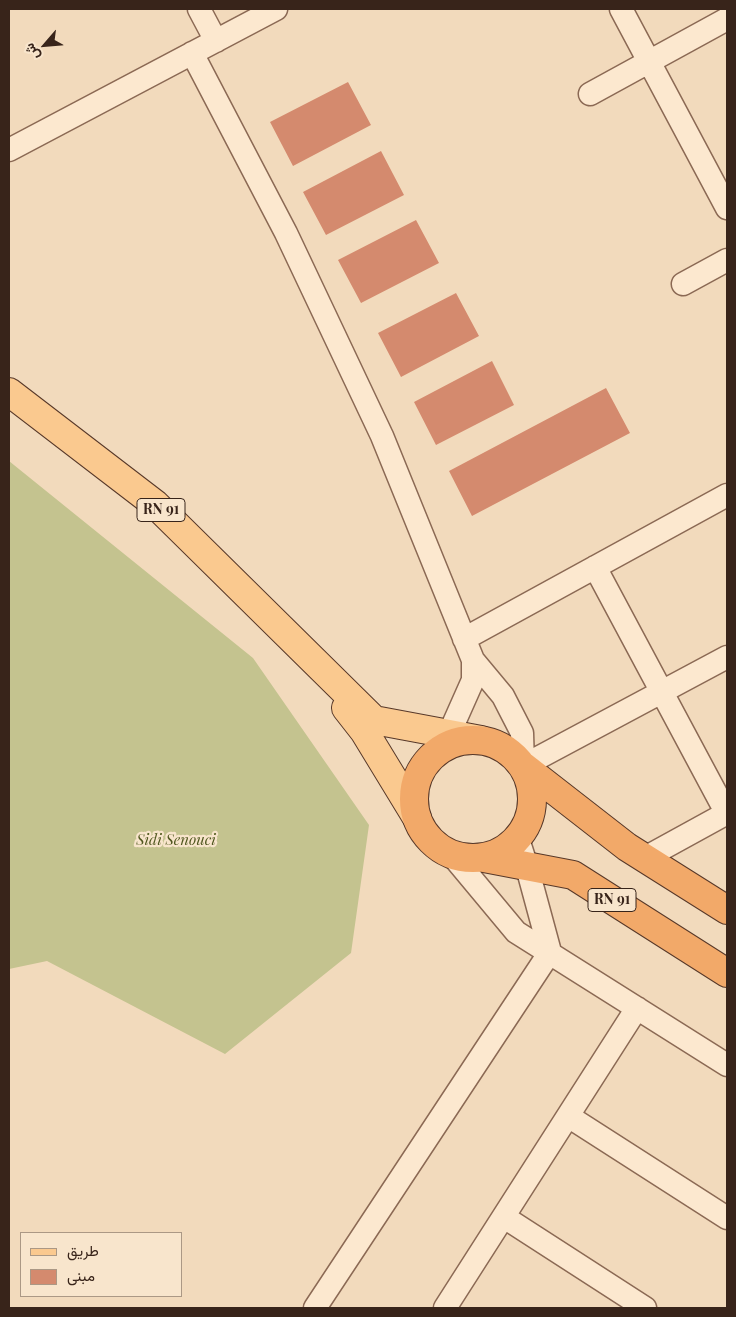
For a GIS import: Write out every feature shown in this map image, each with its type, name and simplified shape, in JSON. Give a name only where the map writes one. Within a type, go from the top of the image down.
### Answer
[{"type":"highway","points":[[523,766],[531,784],[533,803],[529,822],[518,839],[503,851],[484,858],[467,859],[451,854],[436,846],[424,833],[417,818],[414,801],[416,784],[422,768],[441,744],[447,745],[463,740],[481,740],[497,744],[512,753],[523,766],[627,847],[727,910]]},
{"type":"highway","name":"RN 91","points":[[484,858],[573,876],[727,973]]},
{"type":"main road","name":"RN 91","points":[[9,392],[155,504],[374,720],[441,744]]},
{"type":"main road","name":"RN 91","points":[[298,645],[364,731],[417,818]]},
{"type":"street","points":[[199,9],[216,41]]},
{"type":"street","points":[[9,150],[276,9]]},
{"type":"street","points":[[621,9],[727,208]]},
{"type":"street","points":[[590,94],[727,19]]},
{"type":"street","points":[[192,53],[286,233],[382,436],[472,660],[473,680],[441,744]]},
{"type":"street","points":[[683,284],[727,260]]},
{"type":"street","points":[[464,639],[595,567],[724,505]]},
{"type":"street","points":[[595,567],[727,813],[644,858]]},
{"type":"street","points":[[472,660],[503,696],[522,734],[523,766],[727,657]]},
{"type":"street","points":[[315,1308],[550,952],[518,839]]},
{"type":"street","points":[[451,854],[516,932],[727,1065]]},
{"type":"street","points":[[534,894],[543,882],[573,876]]},
{"type":"street","points":[[445,1308],[637,1008]]},
{"type":"street","points":[[568,1116],[727,1218]]},
{"type":"street","points":[[504,1216],[645,1308]]},
{"type":"green space","name":"Sidi Senouci","points":[[9,461],[253,658],[369,825],[351,953],[225,1054],[47,961],[9,969]]},
{"type":"building","points":[[348,82],[371,125],[293,166],[270,122]]},
{"type":"building","points":[[381,151],[404,195],[326,235],[303,192]]},
{"type":"building","points":[[416,220],[439,263],[361,303],[338,260]]},
{"type":"building","points":[[456,293],[479,336],[401,377],[378,333]]},
{"type":"building","points":[[492,361],[514,405],[436,445],[414,402]]},
{"type":"building","points":[[606,388],[630,433],[472,516],[449,471]]}]
